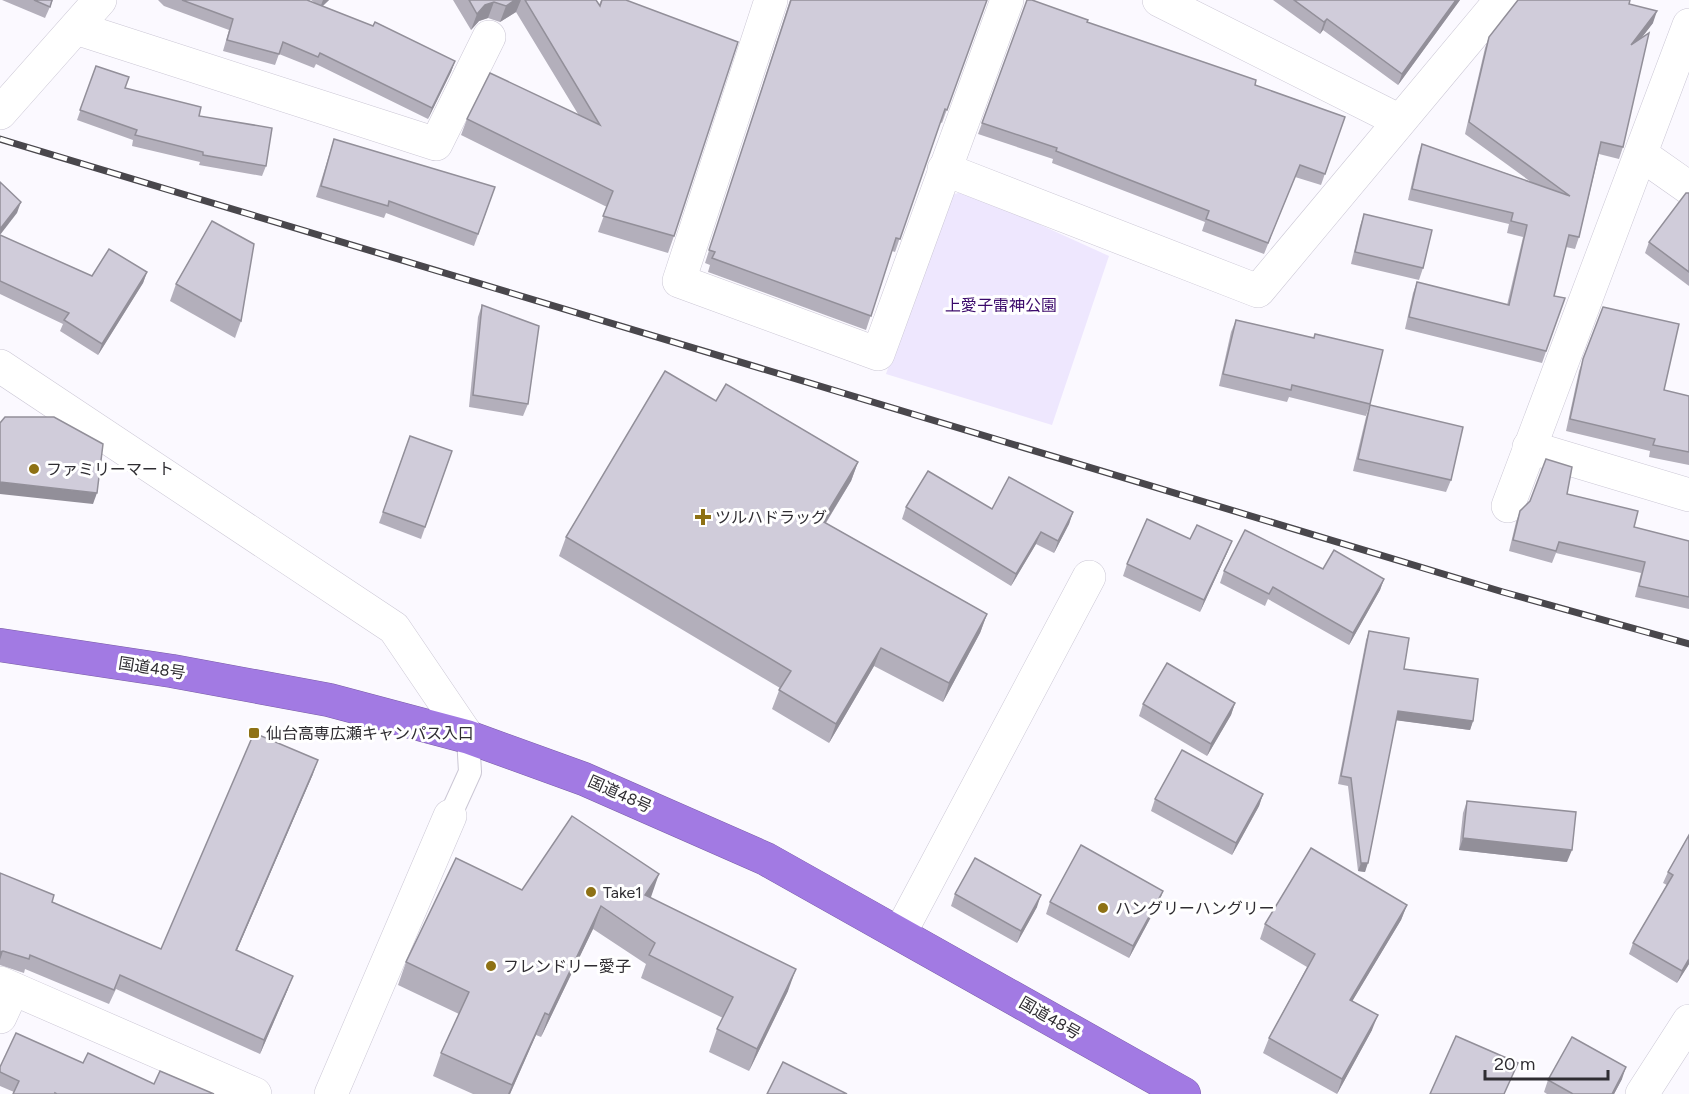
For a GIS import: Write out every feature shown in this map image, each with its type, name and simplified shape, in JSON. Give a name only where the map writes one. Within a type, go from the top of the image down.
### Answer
[{"type":"highway","name":"国道48号","points":[[0,645],[172,671],[329,700],[468,737],[584,778],[766,859],[1184,1094]]},
{"type":"street","points":[[0,113],[100,0]]},
{"type":"street","points":[[771,0],[679,281],[878,354],[1007,0]]},
{"type":"street","points":[[1159,0],[1210,11],[1398,120]]},
{"type":"street","points":[[945,169],[1258,291],[1398,120],[1501,0]]},
{"type":"street","points":[[1508,506],[1689,25]]},
{"type":"street","points":[[76,28],[436,144],[489,37]]},
{"type":"street","points":[[1642,155],[1689,188]]},
{"type":"street","points":[[0,366],[394,628],[468,737]]},
{"type":"street","points":[[1529,447],[1689,495]]},
{"type":"street","points":[[900,933],[1089,577]]},
{"type":"street","points":[[332,1094],[450,816]]},
{"type":"street","points":[[4,996],[255,1094]]},
{"type":"street","points":[[1642,1094],[1689,1021]]},
{"type":"lane","points":[[450,816],[470,772],[468,737]]},
{"type":"green space","name":"上愛子雷神公園","points":[[966,191],[1109,256],[1052,425],[886,374],[947,196]]},
{"type":"building","points":[[34,0],[52,0],[50,7]]},
{"type":"building","points":[[182,0],[307,0],[373,26],[375,22],[455,61],[432,108],[320,53],[318,57],[283,42],[279,54],[227,40],[233,19]]},
{"type":"building","points":[[469,0],[515,0],[506,6],[494,2],[485,5],[477,14]]},
{"type":"building","points":[[525,0],[596,0],[600,6],[602,0],[626,0],[738,42],[674,236],[603,216],[613,191],[467,119],[490,73],[600,125]]},
{"type":"building","points":[[791,0],[987,0],[947,110],[945,109],[900,239],[896,238],[871,316],[712,258],[715,252],[709,250]]},
{"type":"building","points":[[1027,0],[1256,80],[1255,85],[1345,117],[1325,174],[1300,165],[1268,243],[1206,219],[1209,211],[1056,151],[1057,148],[982,123]]},
{"type":"building","points":[[1294,0],[1456,0],[1402,74],[1327,19],[1324,22]]},
{"type":"building","points":[[1518,0],[1630,0],[1629,4],[1657,11],[1631,45],[1649,33],[1623,147],[1601,142],[1579,237],[1569,235],[1554,296],[1565,298],[1546,351],[1409,317],[1417,282],[1509,305],[1527,225],[1511,221],[1513,213],[1412,189],[1422,144],[1570,196],[1469,122],[1489,37]]},
{"type":"building","points":[[96,66],[129,77],[125,88],[201,107],[199,116],[272,128],[266,166],[203,155],[203,152],[135,135],[137,130],[80,110]]},
{"type":"building","points":[[334,139],[495,187],[478,234],[389,201],[388,206],[321,186]]},
{"type":"building","points":[[0,182],[21,202],[0,229]]},
{"type":"building","points":[[1686,193],[1689,193],[1689,272],[1649,242]]},
{"type":"building","points":[[1364,214],[1432,230],[1423,268],[1355,252]]},
{"type":"building","points":[[212,221],[254,244],[241,321],[176,284]]},
{"type":"building","points":[[0,235],[92,276],[109,249],[147,272],[102,344],[64,320],[69,313],[0,281]]},
{"type":"building","points":[[482,305],[539,326],[528,404],[473,395]]},
{"type":"building","points":[[1603,307],[1679,324],[1664,390],[1689,396],[1689,452],[1653,445],[1655,439],[1570,419],[1583,359]]},
{"type":"building","points":[[1236,320],[1314,338],[1315,334],[1383,350],[1370,404],[1292,385],[1291,390],[1223,374]]},
{"type":"building","points":[[665,371],[716,401],[726,384],[858,462],[822,521],[987,614],[949,683],[881,648],[836,724],[779,690],[791,671],[566,537]]},
{"type":"building","points":[[1370,405],[1463,427],[1451,480],[1358,459]]},
{"type":"building","points":[[5,417],[54,417],[103,444],[97,493],[0,482],[0,423]]},
{"type":"building","points":[[410,436],[452,451],[425,527],[383,512]]},
{"type":"building","points":[[1546,459],[1572,467],[1567,494],[1638,511],[1634,527],[1689,541],[1689,597],[1639,586],[1645,562],[1559,542],[1556,551],[1513,540],[1520,511],[1530,501]]},
{"type":"building","points":[[928,471],[992,509],[1009,477],[1073,512],[1058,541],[1041,532],[1016,574],[906,507]]},
{"type":"building","points":[[1147,519],[1190,539],[1197,525],[1232,541],[1204,600],[1127,564]]},
{"type":"building","points":[[1245,530],[1323,569],[1334,550],[1384,579],[1353,633],[1273,587],[1269,594],[1224,571]]},
{"type":"building","points":[[1369,631],[1409,638],[1404,669],[1478,679],[1473,721],[1398,711],[1368,863],[1361,863],[1351,778],[1341,776]]},
{"type":"building","points":[[1167,663],[1235,703],[1211,744],[1143,704]]},
{"type":"building","points":[[254,733],[318,760],[236,950],[293,976],[264,1040],[120,975],[114,990],[30,955],[29,959],[0,952],[0,873],[54,895],[52,902],[161,949]]},
{"type":"building","points":[[1182,750],[1263,794],[1236,843],[1155,799]]},
{"type":"building","points":[[1467,801],[1576,812],[1572,850],[1463,838]]},
{"type":"building","points":[[572,816],[659,874],[645,895],[796,969],[757,1049],[717,1029],[733,997],[649,955],[655,943],[601,906],[549,1015],[545,1013],[512,1085],[441,1053],[469,992],[406,962],[456,858],[522,890]]},
{"type":"building","points":[[1689,835],[1689,959],[1682,971],[1633,943],[1673,875],[1668,872]]},
{"type":"building","name":"ハングリーハングリー","points":[[1081,845],[1163,891],[1133,946],[1050,902]]},
{"type":"building","points":[[1311,848],[1407,905],[1350,1000],[1378,1015],[1342,1079],[1269,1038],[1315,954],[1265,924]]},
{"type":"building","points":[[975,858],[1041,895],[1021,931],[955,894]]},
{"type":"building","points":[[16,1033],[83,1063],[88,1053],[154,1084],[160,1071],[214,1094],[13,1094],[19,1081],[0,1072],[0,1067]]},
{"type":"building","points":[[1456,1036],[1518,1063],[1504,1094],[1430,1094]]},
{"type":"building","points":[[1572,1037],[1626,1067],[1612,1094],[1573,1094],[1548,1080]]},
{"type":"building","points":[[783,1062],[847,1094],[767,1094]]},
{"type":"railway","points":[[0,139],[1503,592],[1689,644]]},
{"type":"place","name":"ファミリーマート","points":[[34,469]]},
{"type":"place","name":"ツルハドラッグ","points":[[703,517]]},
{"type":"place","name":"仙台高専広瀬キャンパス入口","points":[[254,733]]},
{"type":"place","name":"Take1","points":[[591,892]]},
{"type":"place","name":"ハングリーハングリー","points":[[1103,908]]},
{"type":"place","name":"フレンドリー愛子","points":[[491,966]]}]
